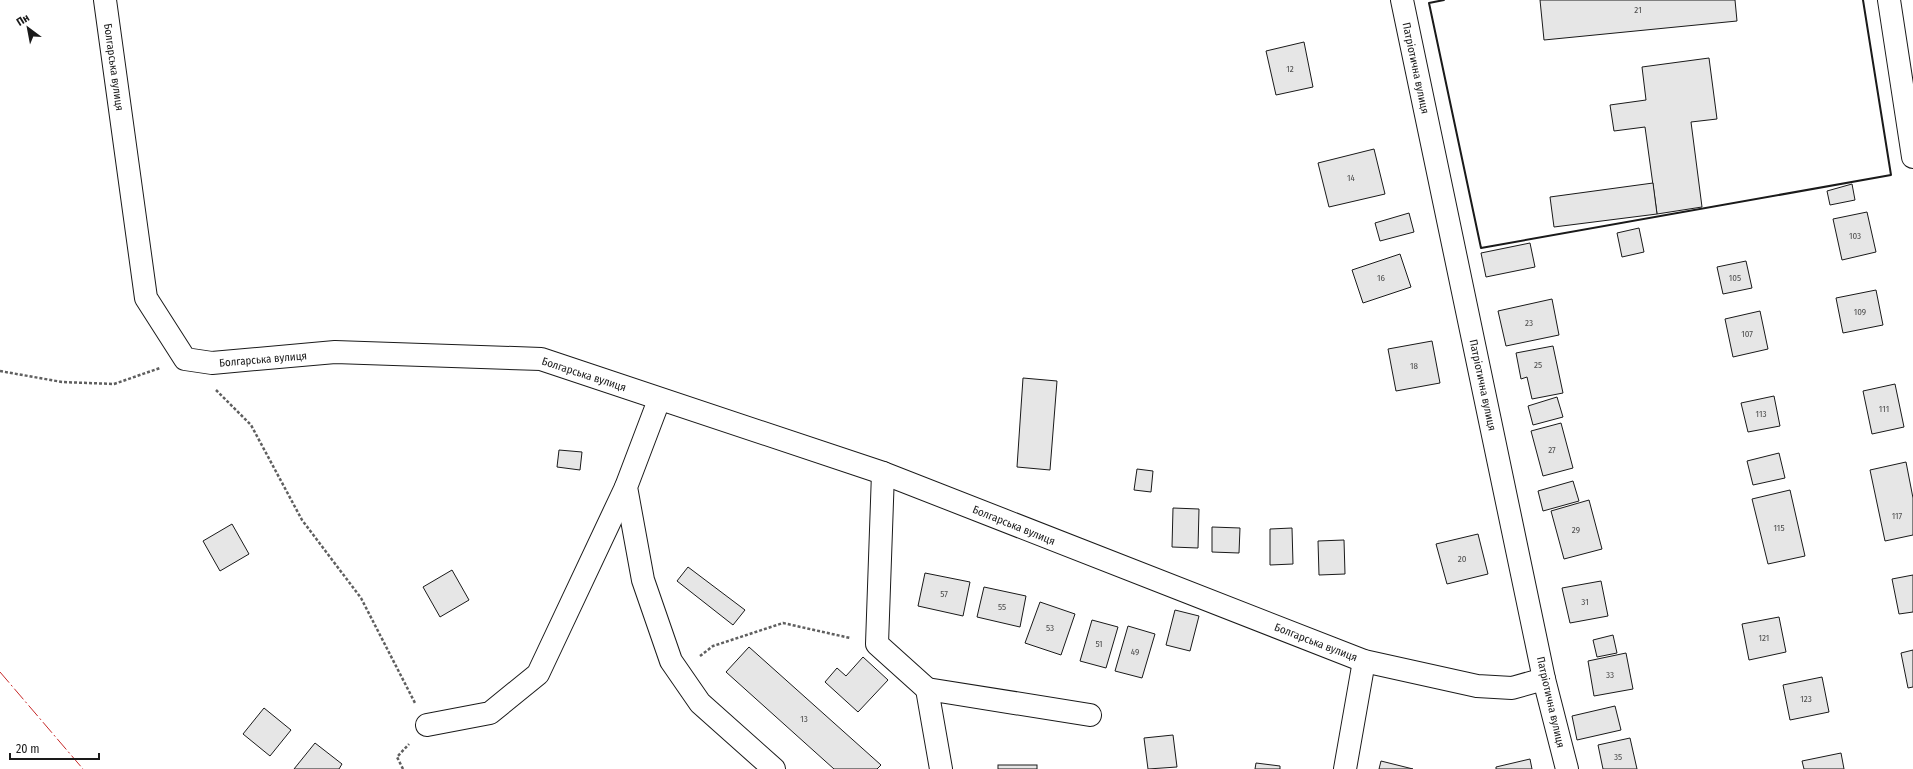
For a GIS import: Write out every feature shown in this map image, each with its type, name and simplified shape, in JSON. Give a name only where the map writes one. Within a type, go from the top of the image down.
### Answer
[{"type":"street","name":"Болгарська вулиця","points":[[105,0],[146,298],[185,359],[212,363],[335,352],[540,359],[659,400],[883,473],[1364,661],[1477,686],[1512,688],[1544,679]]},
{"type":"street","name":"Патріотична вулиця","points":[[1402,0],[1544,679],[1567,769]]},
{"type":"street","points":[[1890,0],[1913,157]]},
{"type":"street","points":[[427,725],[490,713],[538,674],[626,487],[659,400]]},
{"type":"street","points":[[883,473],[877,644],[927,689],[1090,714]]},
{"type":"street","points":[[626,487],[643,580],[671,661],[700,703],[774,769]]},
{"type":"street","name":"Болгарська вулиця","points":[[1345,769],[1364,661]]},
{"type":"street","points":[[927,689],[941,769]]},
{"type":"path","points":[[0,371],[62,382],[114,384],[185,359],[251,425],[302,520],[361,598],[387,651],[427,725]]},
{"type":"path","points":[[679,672],[713,646],[783,623],[877,644]]},
{"type":"building","points":[[1540,0],[1735,0],[1737,21],[1544,40]]},
{"type":"building","points":[[1304,42],[1313,87],[1276,95],[1266,51]]},
{"type":"building","points":[[1709,58],[1717,119],[1691,122],[1702,207],[1657,214],[1645,127],[1614,131],[1610,105],[1646,100],[1642,67]]},
{"type":"building","points":[[1374,149],[1385,194],[1329,207],[1318,163]]},
{"type":"building","points":[[1653,183],[1657,214],[1554,227],[1550,197]]},
{"type":"building","points":[[1852,184],[1855,200],[1830,205],[1827,191]]},
{"type":"building","points":[[1867,212],[1876,252],[1842,260],[1833,219]]},
{"type":"building","points":[[1409,213],[1414,232],[1380,241],[1375,223]]},
{"type":"building","points":[[1639,228],[1644,252],[1622,257],[1617,233]]},
{"type":"building","points":[[1530,243],[1535,267],[1486,277],[1481,253]]},
{"type":"building","points":[[1400,254],[1411,287],[1363,303],[1352,270]]},
{"type":"building","points":[[1746,261],[1752,288],[1723,294],[1717,267]]},
{"type":"building","points":[[1876,290],[1883,325],[1843,333],[1836,298]]},
{"type":"building","points":[[1552,299],[1559,335],[1506,346],[1498,311]]},
{"type":"building","points":[[1760,311],[1768,349],[1733,357],[1725,319]]},
{"type":"building","points":[[1432,341],[1440,383],[1396,391],[1388,349]]},
{"type":"building","points":[[1553,346],[1563,393],[1532,399],[1527,377],[1521,379],[1516,353]]},
{"type":"building","points":[[1023,378],[1057,381],[1050,470],[1017,467]]},
{"type":"building","points":[[1895,384],[1904,427],[1872,434],[1863,391]]},
{"type":"building","points":[[1774,396],[1780,426],[1748,432],[1741,403]]},
{"type":"building","points":[[1557,397],[1563,417],[1533,425],[1528,406]]},
{"type":"building","points":[[1561,423],[1573,468],[1543,476],[1531,431]]},
{"type":"building","points":[[559,450],[582,452],[580,470],[557,467]]},
{"type":"building","points":[[1779,453],[1785,478],[1753,485],[1747,461]]},
{"type":"building","points":[[1906,462],[1913,498],[1913,535],[1885,541],[1870,470]]},
{"type":"building","points":[[1137,469],[1153,471],[1151,492],[1134,490]]},
{"type":"building","points":[[1573,481],[1579,501],[1543,511],[1538,491]]},
{"type":"building","points":[[1790,490],[1805,556],[1768,564],[1752,499]]},
{"type":"building","points":[[1589,500],[1602,549],[1564,559],[1551,511]]},
{"type":"building","points":[[1173,508],[1199,509],[1198,548],[1172,547]]},
{"type":"building","points":[[232,524],[249,554],[220,571],[203,541]]},
{"type":"building","points":[[1212,527],[1240,528],[1239,553],[1212,552]]},
{"type":"building","points":[[1292,528],[1293,564],[1270,565],[1270,529]]},
{"type":"building","points":[[1478,534],[1488,574],[1447,584],[1436,544]]},
{"type":"building","points":[[1344,540],[1345,574],[1319,575],[1318,541]]},
{"type":"building","points":[[688,567],[745,610],[733,625],[677,581]]},
{"type":"building","points":[[452,570],[469,600],[440,617],[423,587]]},
{"type":"building","points":[[925,573],[970,582],[963,616],[918,606]]},
{"type":"building","points":[[1913,575],[1913,612],[1899,614],[1892,579]]},
{"type":"building","points":[[1601,581],[1608,616],[1570,623],[1562,588]]},
{"type":"building","points":[[984,587],[1026,596],[1020,627],[977,617]]},
{"type":"building","points":[[1040,602],[1075,614],[1061,655],[1025,643]]},
{"type":"building","points":[[1175,610],[1199,616],[1190,651],[1166,645]]},
{"type":"building","points":[[1779,617],[1786,652],[1749,660],[1742,624]]},
{"type":"building","points":[[1092,620],[1118,627],[1106,668],[1080,661]]},
{"type":"building","points":[[1128,626],[1155,634],[1142,678],[1115,671]]},
{"type":"building","points":[[1613,635],[1617,653],[1597,657],[1593,640]]},
{"type":"building","points":[[749,647],[881,765],[877,769],[834,769],[726,672]]},
{"type":"building","points":[[1913,650],[1913,687],[1908,688],[1901,653]]},
{"type":"building","points":[[1626,653],[1633,689],[1594,696],[1588,661]]},
{"type":"building","points":[[863,657],[888,680],[858,712],[825,682],[837,668],[846,676]]},
{"type":"building","points":[[1822,677],[1829,712],[1790,720],[1783,685]]},
{"type":"building","points":[[1615,706],[1621,730],[1577,740],[1572,716]]},
{"type":"building","points":[[264,708],[291,730],[270,756],[243,734]]},
{"type":"building","points":[[1173,735],[1177,767],[1148,769],[1144,738]]},
{"type":"building","points":[[1630,738],[1637,769],[1603,769],[1598,745]]},
{"type":"building","points":[[315,743],[342,764],[339,769],[294,769]]},
{"type":"building","points":[[1841,753],[1844,769],[1804,769],[1802,761]]},
{"type":"building","points":[[1530,759],[1532,769],[1496,769],[1496,767]]},
{"type":"building","points":[[1381,761],[1413,769],[1379,769]]},
{"type":"building","points":[[1256,763],[1280,766],[1280,769],[1255,769]]},
{"type":"building","points":[[998,765],[1037,765],[1037,769],[998,769]]},
{"type":"wall","points":[[1444,0],[1429,3],[1481,248],[1891,175],[1863,0]]},
{"type":"power","points":[[0,672],[83,769]]}]
